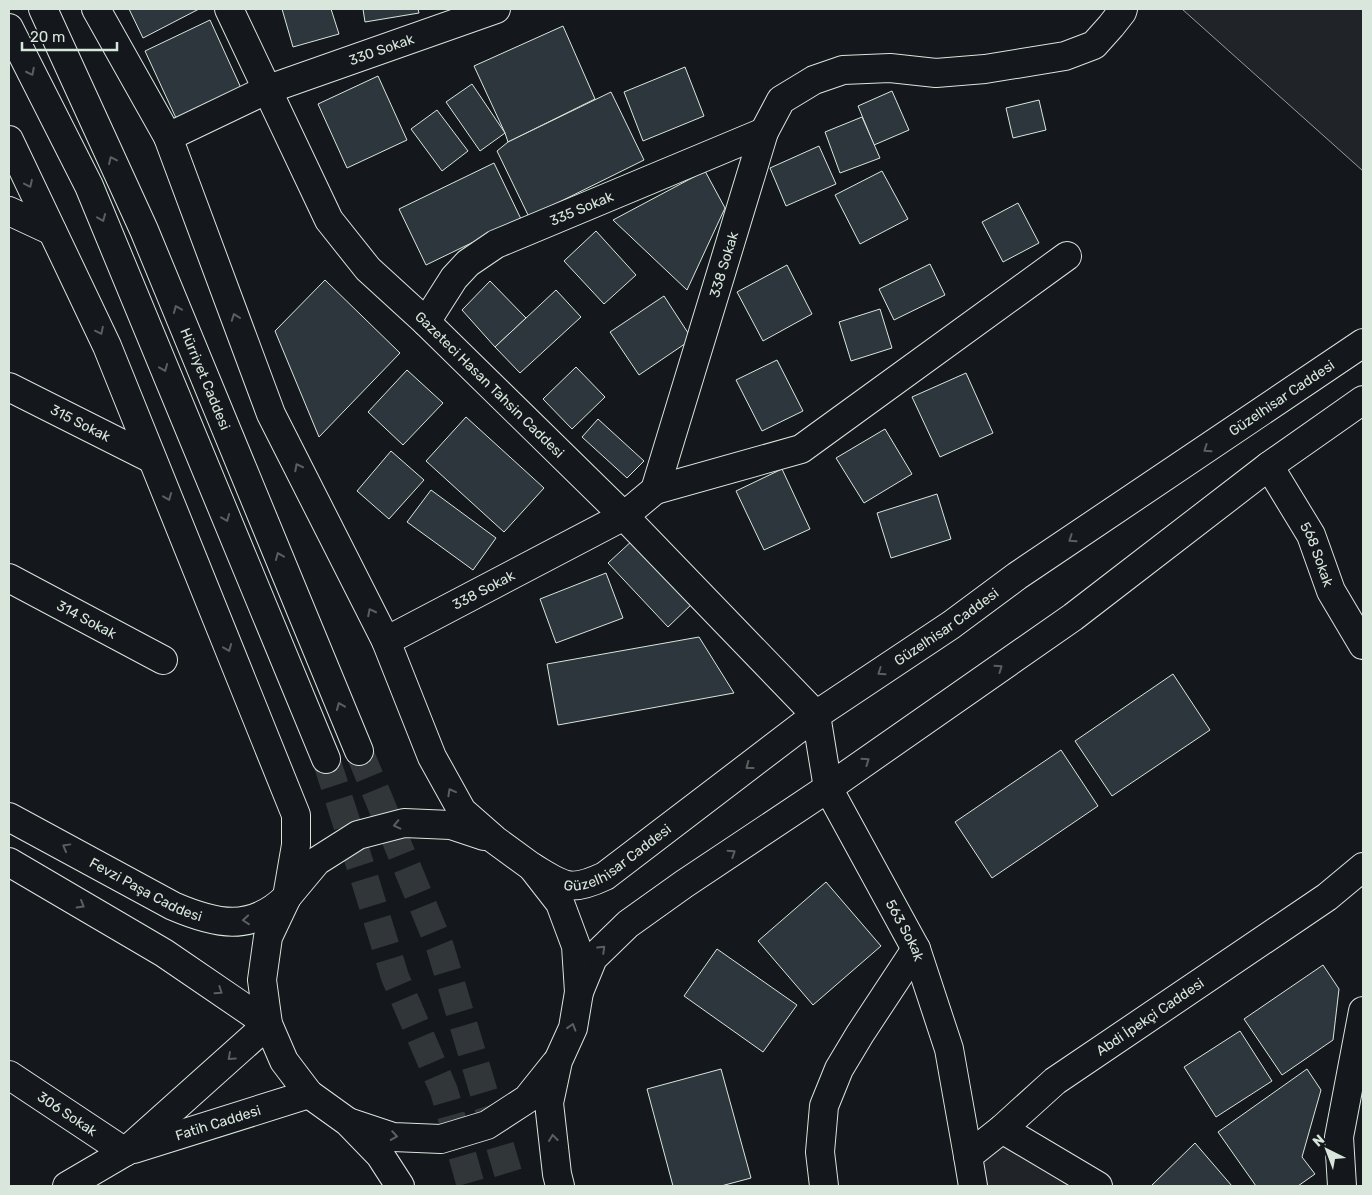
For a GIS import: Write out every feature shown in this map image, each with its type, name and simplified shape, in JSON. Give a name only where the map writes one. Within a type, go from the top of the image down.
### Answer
[{"type":"main road","name":"Hürriyet Caddesi","points":[[43,9],[144,230],[359,751]]},
{"type":"main road","points":[[96,9],[168,138],[271,414],[386,641],[432,757],[462,811],[495,840],[532,867],[560,904],[576,946],[580,992]]},
{"type":"main road","name":"Gazeteci Hasan Tahsin Caddesi","points":[[229,9],[329,220],[368,269],[426,322],[624,516],[816,715]]},
{"type":"main road","name":"330 Sokak","points":[[168,138],[266,90],[496,9]]},
{"type":"main road","name":"338 Sokak","points":[[386,641],[624,516],[655,490],[764,132],[781,100],[814,80],[844,70],[890,68],[936,73],[985,69],[1065,56],[1094,45],[1112,26],[1123,9]]},
{"type":"main road","points":[[9,28],[89,186],[326,759]]},
{"type":"main road","name":"335 Sokak","points":[[426,322],[454,278],[468,263],[496,244],[764,132]]},
{"type":"main road","points":[[9,140],[107,346],[296,816],[296,844],[291,864],[287,897]]},
{"type":"main road","points":[[9,211],[52,231]]},
{"type":"main road","points":[[655,490],[801,449],[1067,256]]},
{"type":"main road","name":"Güzelhisar Caddesi","points":[[532,867],[562,885],[586,885],[605,876],[816,715],[951,625],[1017,576],[1363,343]]},
{"type":"main road","name":"315 Sokak","points":[[9,388],[152,459]]},
{"type":"main road","points":[[560,1186],[549,1103],[558,1061],[572,1028],[580,992],[593,958],[628,924],[684,884],[828,788],[1073,617],[1269,466],[1363,400]]},
{"type":"main road","name":"568 Sokak","points":[[1269,466],[1311,535],[1332,591],[1363,645]]},
{"type":"main road","name":"314 Sokak","points":[[9,578],[163,660]]},
{"type":"main road","name":"563 Sokak","points":[[816,715],[828,788],[916,950],[949,1049],[968,1156]]},
{"type":"main road","name":"Fevzi Paşa Caddesi","points":[[9,816],[173,906],[198,916],[228,922],[254,920],[274,909],[287,897]]},
{"type":"main road","points":[[400,1186],[380,1155],[348,1122],[309,1094],[284,1061],[268,1024],[262,980],[268,937],[287,897],[317,860],[358,835],[404,823],[451,825],[495,840]]},
{"type":"main road","points":[[9,862],[164,953],[268,1024]]},
{"type":"main road","name":"Abdi İpekçi Caddesi","points":[[968,1156],[1002,1129],[1055,1081],[1326,897],[1363,867]]},
{"type":"main road","points":[[824,1186],[820,1152],[824,1106],[839,1069],[916,950]]},
{"type":"main road","points":[[1342,1186],[1339,1137],[1363,1011]]},
{"type":"main road","name":"Fatih Caddesi","points":[[67,1186],[125,1152],[268,1024]]},
{"type":"main road","points":[[348,1122],[393,1137],[441,1138],[487,1125],[527,1098],[558,1061]]},
{"type":"main road","name":"306 Sokak","points":[[9,1075],[125,1152]]},
{"type":"main road","name":"Fatih Caddesi","points":[[125,1152],[309,1094]]},
{"type":"main road","points":[[1002,1129],[1098,1186]]},
{"type":"main road","points":[[968,1156],[973,1186]]},
{"type":"shaded area","points":[[1182,9],[1363,9],[1363,171]]},
{"type":"shaded area","points":[[1002,1129],[1098,1186],[973,1186],[968,1156]]},
{"type":"building","points":[[129,9],[199,9],[143,38]]},
{"type":"building","points":[[282,9],[331,9],[339,34],[293,47]]},
{"type":"building","points":[[363,9],[418,9],[419,13],[365,22]]},
{"type":"building","points":[[210,20],[241,88],[176,118],[145,51]]},
{"type":"building","points":[[563,26],[595,99],[508,142],[474,66]]},
{"type":"building","points":[[685,67],[704,116],[643,141],[624,92]]},
{"type":"building","points":[[378,76],[407,140],[347,168],[318,104]]},
{"type":"building","points":[[472,84],[505,133],[480,151],[446,102]]},
{"type":"building","points":[[892,91],[909,130],[874,145],[858,106]]},
{"type":"building","points":[[611,92],[644,160],[529,217],[497,151],[508,142]]},
{"type":"building","points":[[1039,100],[1046,130],[1013,138],[1006,108]]},
{"type":"building","points":[[437,110],[468,151],[442,171],[411,129]]},
{"type":"building","points":[[862,117],[880,158],[840,173],[825,132]]},
{"type":"building","points":[[819,146],[836,184],[786,206],[770,168]]},
{"type":"building","points":[[494,163],[521,219],[426,265],[399,209]]},
{"type":"building","points":[[705,171],[725,208],[687,290],[613,220]]},
{"type":"building","points":[[882,171],[908,219],[860,244],[835,195]]},
{"type":"building","points":[[1018,203],[1039,243],[1003,262],[982,222]]},
{"type":"building","points":[[596,231],[636,275],[604,304],[564,261]]},
{"type":"building","points":[[930,264],[945,295],[894,320],[879,289]]},
{"type":"building","points":[[787,265],[812,314],[763,341],[737,292]]},
{"type":"building","points":[[325,280],[400,353],[319,437],[275,331]]},
{"type":"building","points":[[490,281],[526,318],[495,347],[462,310]]},
{"type":"building","points":[[556,290],[581,317],[520,373],[495,347]]},
{"type":"building","points":[[664,296],[692,339],[639,375],[610,332]]},
{"type":"building","points":[[880,309],[892,348],[851,361],[839,322]]},
{"type":"building","points":[[777,360],[803,411],[762,431],[736,380]]},
{"type":"building","points":[[576,367],[605,397],[572,429],[543,399]]},
{"type":"building","points":[[407,370],[443,403],[403,445],[368,412]]},
{"type":"building","points":[[966,373],[993,433],[940,457],[912,397]]},
{"type":"building","points":[[466,417],[544,488],[504,532],[426,461]]},
{"type":"building","points":[[598,419],[644,461],[627,478],[582,437]]},
{"type":"building","points":[[885,429],[912,474],[864,503],[836,458]]},
{"type":"building","points":[[391,451],[424,480],[389,519],[357,491]]},
{"type":"building","points":[[782,469],[810,529],[764,550],[736,491]]},
{"type":"building","points":[[431,490],[496,538],[473,570],[407,522]]},
{"type":"building","points":[[937,494],[951,539],[891,558],[877,513]]},
{"type":"building","points":[[634,539],[694,602],[668,627],[608,563]]},
{"type":"building","points":[[606,573],[623,618],[556,643],[540,599]]},
{"type":"building","points":[[699,637],[734,693],[558,725],[547,664]]},
{"type":"building","points":[[1173,674],[1210,730],[1112,796],[1075,741]]},
{"type":"building","points":[[1061,750],[1098,806],[992,878],[955,822]]},
{"type":"building","points":[[826,882],[881,946],[813,1005],[758,941]]},
{"type":"building","points":[[717,949],[797,1005],[763,1052],[684,996]]},
{"type":"building","points":[[1323,965],[1339,989],[1333,1040],[1282,1075],[1244,1019]]},
{"type":"building","points":[[1240,1031],[1272,1081],[1216,1117],[1184,1067]]},
{"type":"building","points":[[721,1069],[751,1178],[721,1186],[673,1186],[647,1089]]},
{"type":"building","points":[[1307,1069],[1321,1090],[1302,1157],[1315,1174],[1298,1186],[1256,1186],[1218,1132]]},
{"type":"building","points":[[1195,1143],[1232,1186],[1151,1186]]},
{"type":"tunnel","points":[[359,751],[440,947],[512,1186]]},
{"type":"tunnel","points":[[326,759],[395,977],[444,1091],[471,1186]]}]
